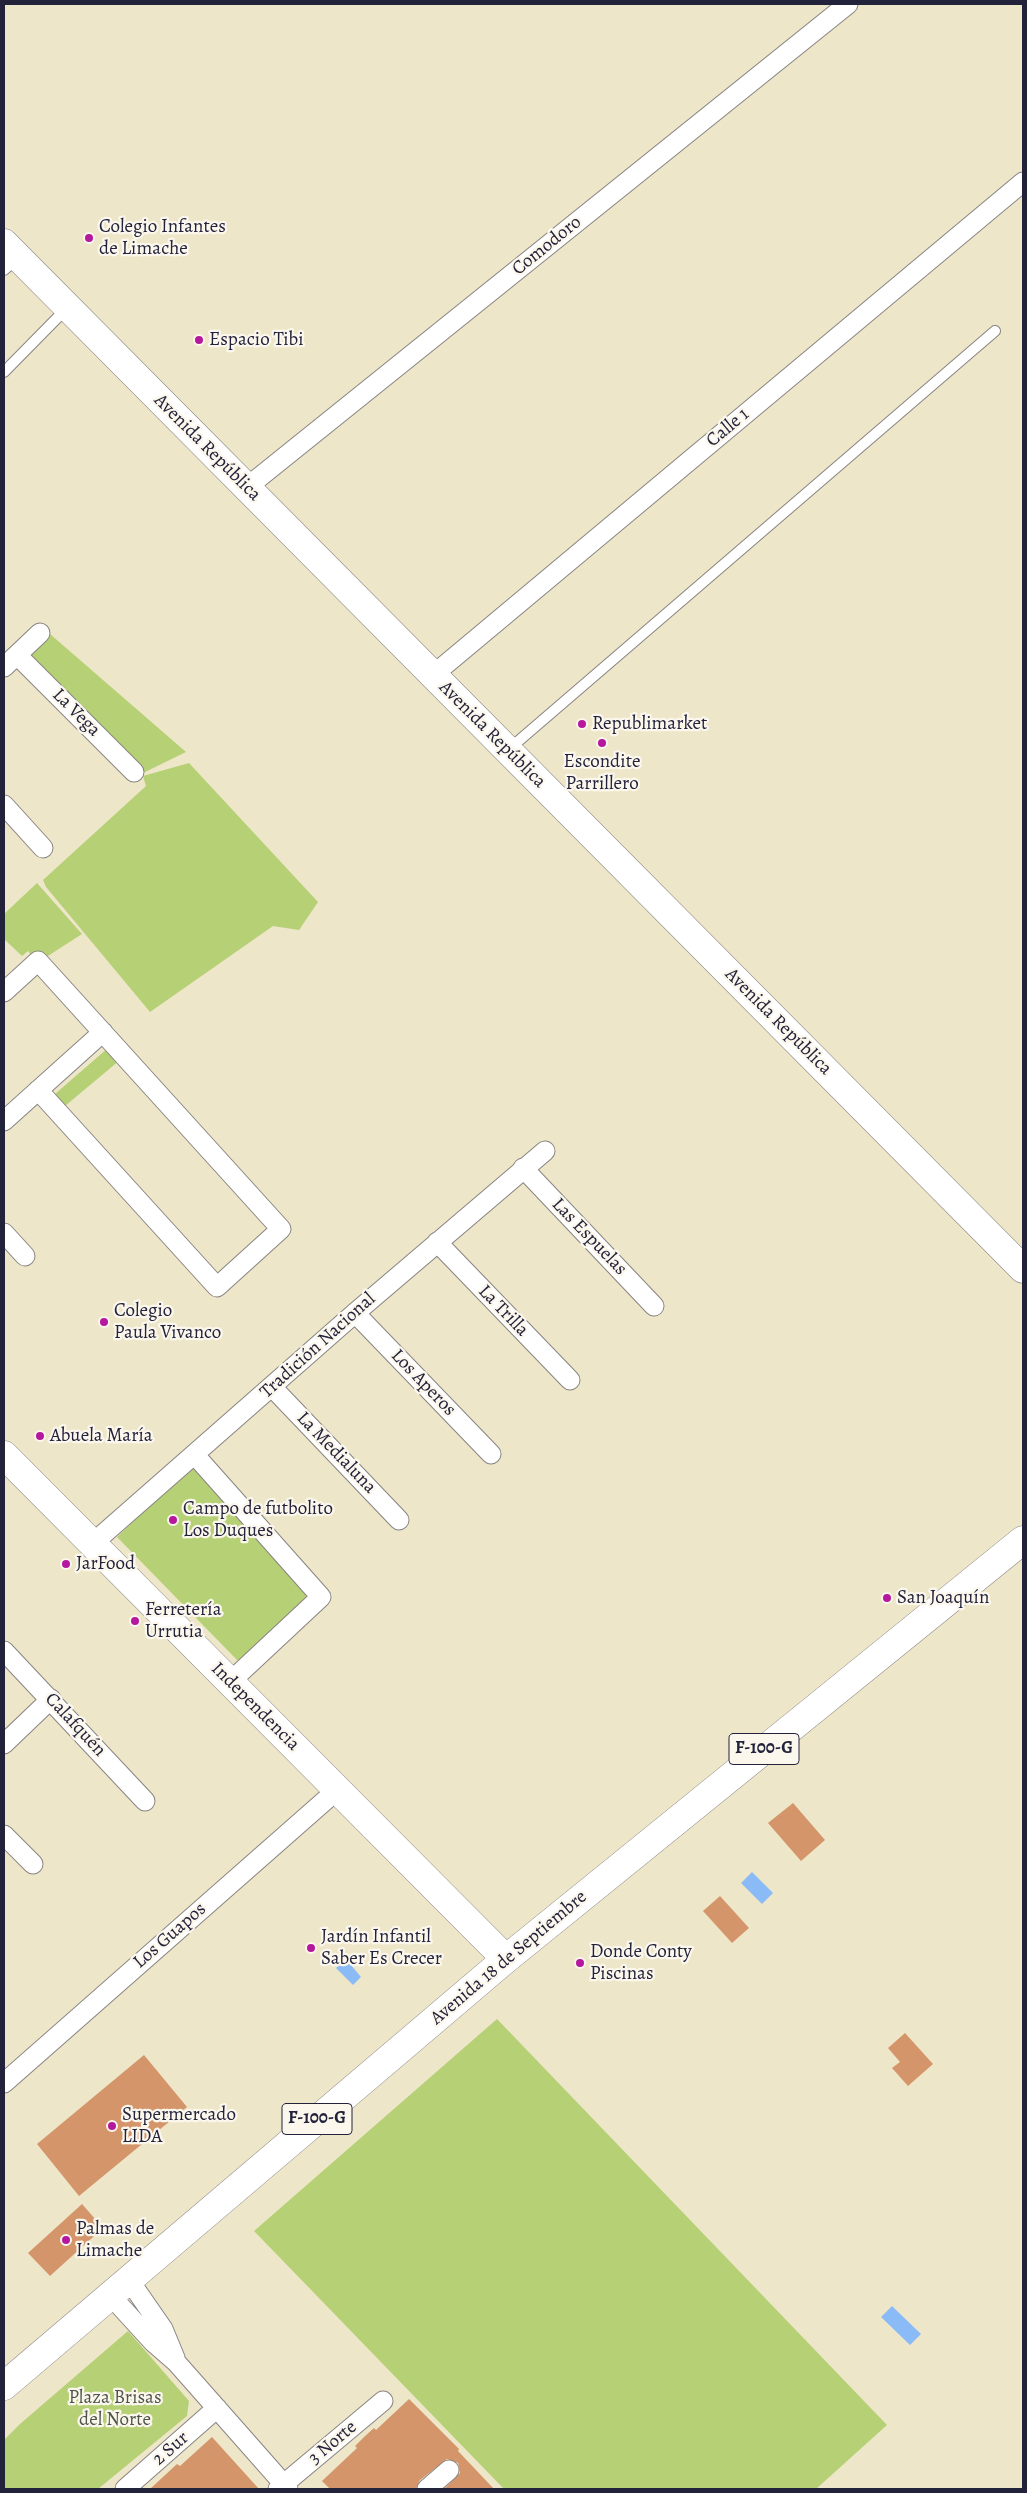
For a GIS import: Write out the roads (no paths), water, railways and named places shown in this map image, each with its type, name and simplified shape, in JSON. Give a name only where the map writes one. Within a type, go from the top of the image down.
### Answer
[{"type":"main road","name":"Avenida República","points":[[8,257],[68,308],[1023,1269]]},
{"type":"main road","name":"Independencia","points":[[4,1455],[506,1959]]},
{"type":"main road","name":"Avenida 18 de Septiembre","points":[[4,2386],[24,2367],[120,2288],[506,1959],[1023,1540]]},
{"type":"street","name":"Comodoro","points":[[246,488],[848,4]]},
{"type":"street","name":"Calle 1","points":[[433,675],[1023,182]]},
{"type":"street","points":[[10,661],[40,634]]},
{"type":"street","name":"La Vega","points":[[10,661],[134,772]]},
{"type":"street","points":[[4,805],[43,848]]},
{"type":"street","points":[[4,992],[38,961],[281,1229],[217,1287],[38,1090]]},
{"type":"street","points":[[4,1121],[103,1032]]},
{"type":"street","name":"Tradición Nacional","points":[[92,1544],[436,1242],[545,1150]]},
{"type":"street","name":"Las Espuelas","points":[[523,1168],[654,1306]]},
{"type":"street","points":[[4,1233],[25,1256]]},
{"type":"street","name":"La Trilla","points":[[436,1242],[570,1380]]},
{"type":"street","name":"Los Aperos","points":[[355,1313],[491,1454]]},
{"type":"street","name":"La Medialuna","points":[[272,1387],[399,1520]]},
{"type":"street","points":[[194,1454],[321,1597],[230,1682]]},
{"type":"street","name":"Calafquén","points":[[4,1651],[145,1801]]},
{"type":"street","points":[[4,1744],[51,1699]]},
{"type":"street","name":"Los Guapos","points":[[4,2083],[337,1790]]},
{"type":"street","points":[[4,1835],[33,1864]]},
{"type":"street","points":[[120,2288],[153,2342],[176,2362],[217,2408],[283,2488]]},
{"type":"street","name":"3 Norte","points":[[283,2488],[383,2401]]},
{"type":"street","name":"2 Sur","points":[[125,2489],[217,2408]]},
{"type":"street","points":[[428,2489],[449,2470]]},
{"type":"lane","points":[[4,372],[68,308]]},
{"type":"lane","points":[[508,750],[995,332]]},
{"type":"water","points":[[752,1872],[773,1893],[762,1904],[741,1883]]},
{"type":"water","points":[[346,1959],[361,1977],[353,1985],[336,1968]]},
{"type":"water","points":[[892,2306],[921,2334],[910,2345],[881,2317]]},
{"type":"place","name":"Colegio Infantes de Limache","points":[[89,238]]},
{"type":"place","name":"Espacio Tibi","points":[[199,340]]},
{"type":"place","name":"Republimarket","points":[[582,724]]},
{"type":"place","name":"Escondite Parrillero","points":[[602,743]]},
{"type":"place","name":"Colegio Paula Vivanco","points":[[104,1322]]},
{"type":"place","name":"Abuela María","points":[[40,1436]]},
{"type":"place","name":"Campo de futbolito Los Duques","points":[[173,1520]]},
{"type":"place","name":"JarFood","points":[[66,1564]]},
{"type":"place","name":"San Joaquín","points":[[887,1598]]},
{"type":"place","name":"Ferretería Urrutia","points":[[135,1621]]},
{"type":"place","name":"Jardín Infantil Saber Es Crecer","points":[[311,1948]]},
{"type":"place","name":"Donde Conty Piscinas","points":[[580,1963]]},
{"type":"place","name":"Supermercado LIDA","points":[[112,2126]]},
{"type":"place","name":"Palmas de Limache","points":[[66,2240]]},
{"type":"park label","name":"Plaza Brisas del Norte","points":[[115,2409]]}]
